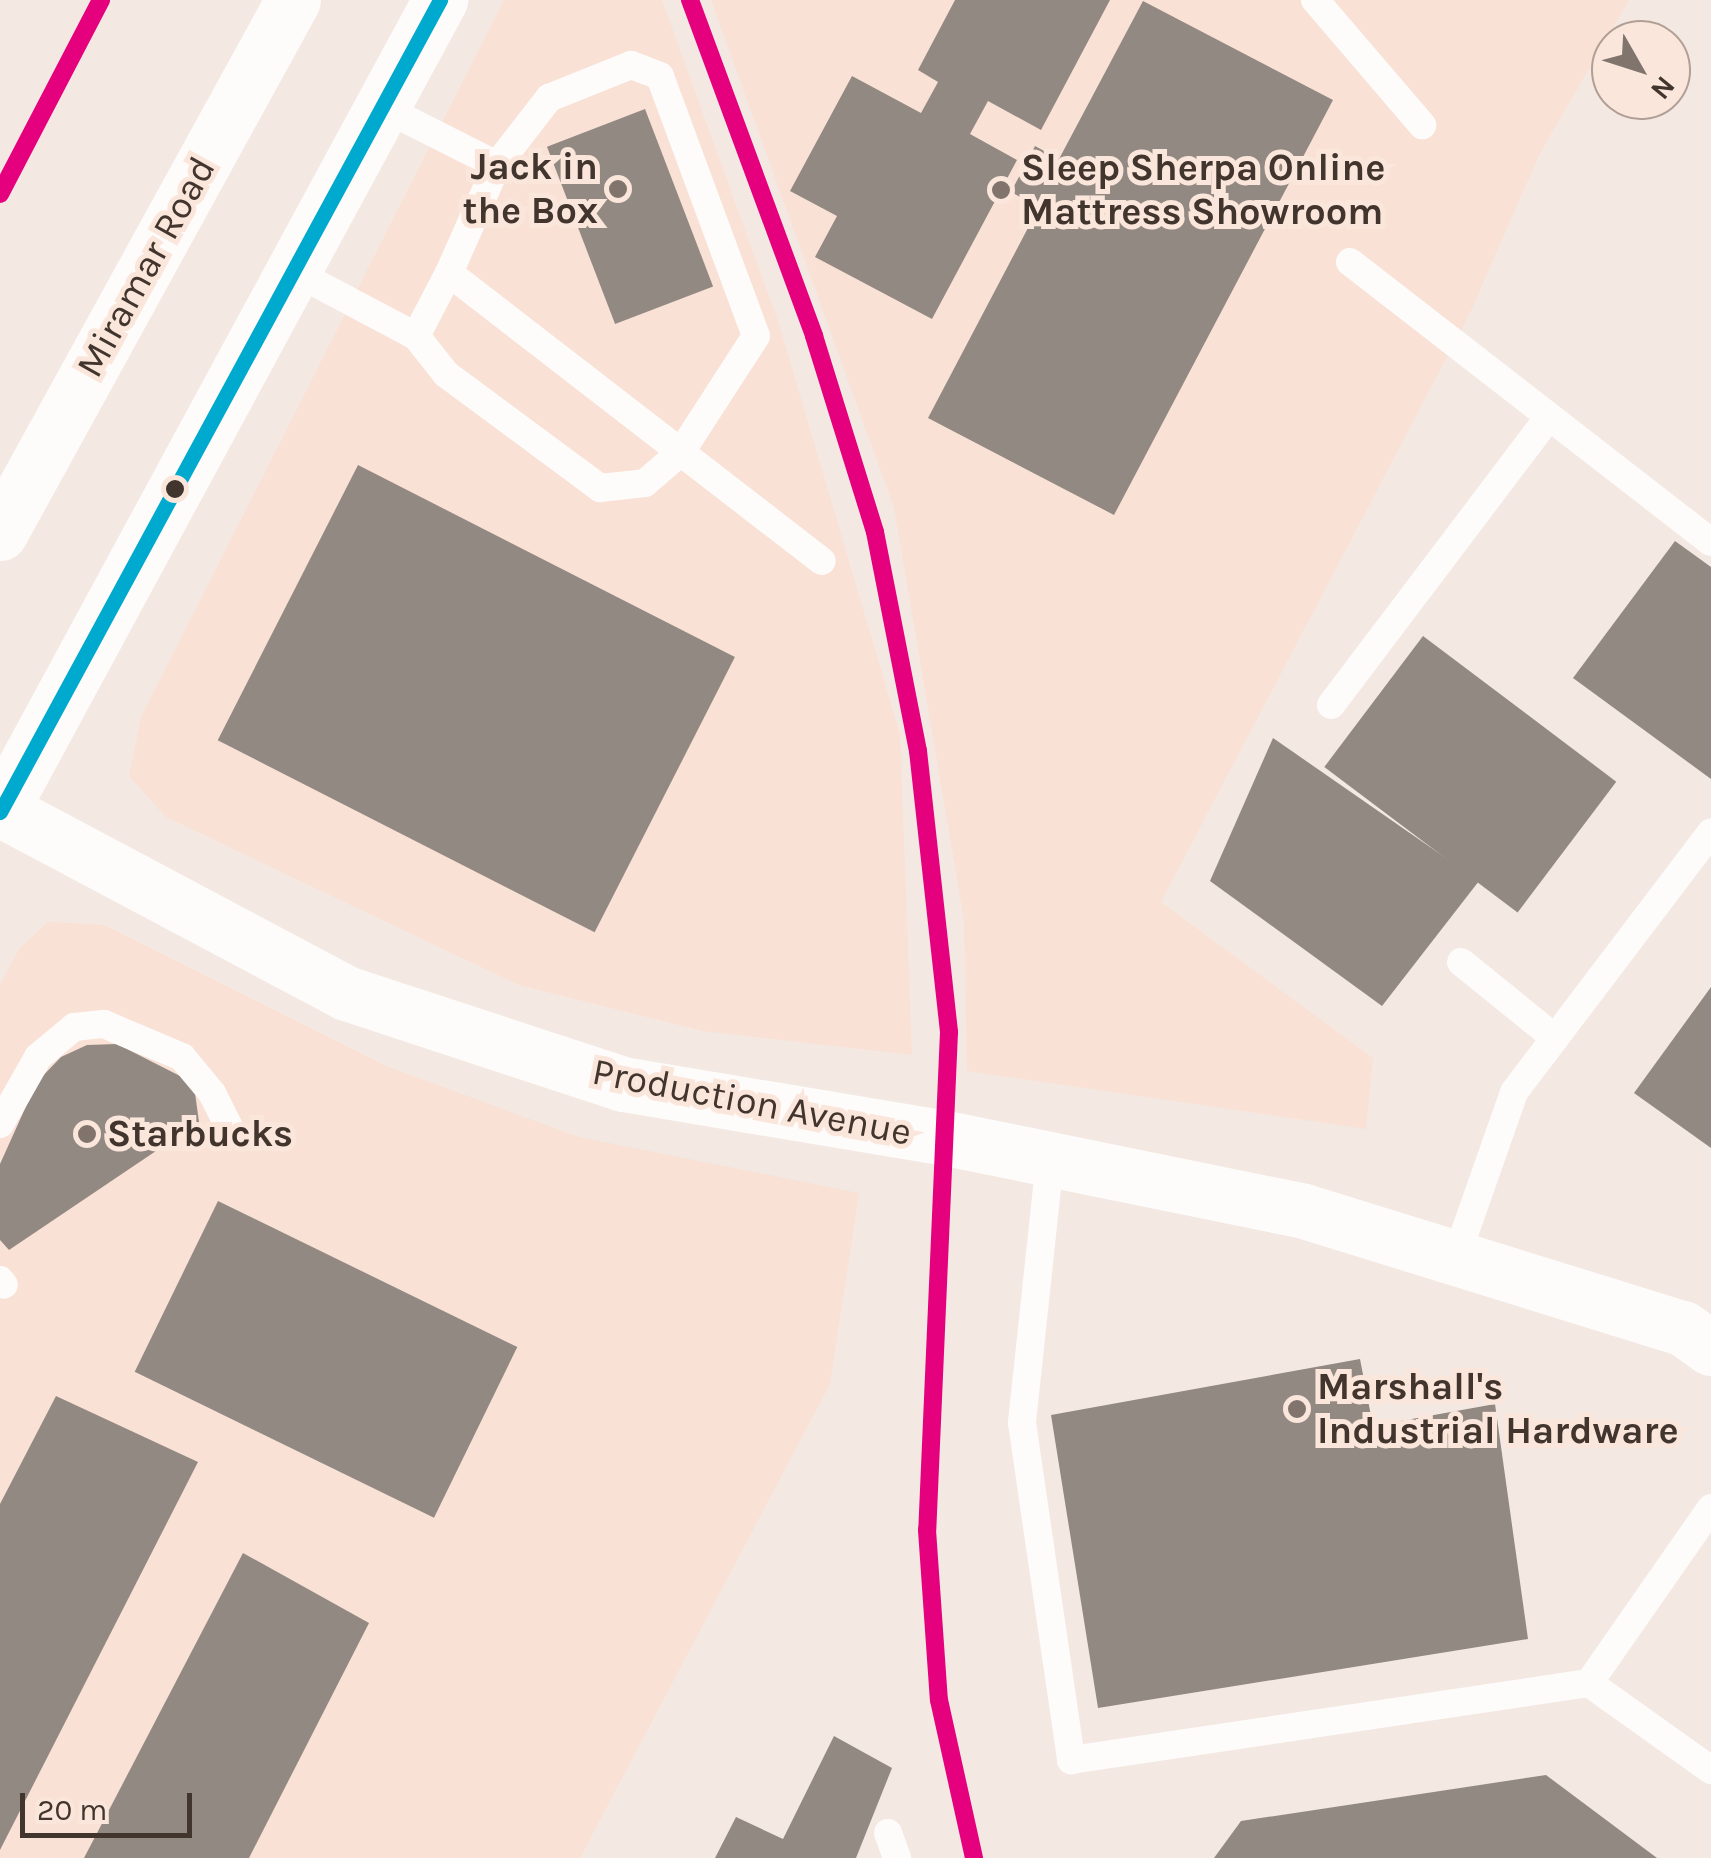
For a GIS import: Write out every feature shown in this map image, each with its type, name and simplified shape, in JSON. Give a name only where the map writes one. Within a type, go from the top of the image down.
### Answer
[{"type":"street","name":"Miramar Road","points":[[0,534],[293,0]]},
{"type":"street","points":[[0,810],[440,0]]},
{"type":"street","name":"Production Avenue","points":[[0,810],[346,993],[622,1084],[1050,1160],[1304,1211],[1683,1328],[1711,1348]]},
{"type":"lane","points":[[1316,0],[1422,124]]},
{"type":"lane","points":[[293,271],[416,336],[446,374],[600,488],[644,483],[680,452],[756,336],[660,76],[631,65],[550,98],[496,165],[449,273],[416,336]]},
{"type":"lane","points":[[382,107],[496,165]]},
{"type":"lane","points":[[1350,262],[1711,542]]},
{"type":"lane","points":[[449,273],[822,562]]},
{"type":"lane","points":[[1332,705],[1548,418]]},
{"type":"lane","points":[[1455,1260],[1514,1092],[1711,832]]},
{"type":"lane","points":[[1461,962],[1555,1038]]},
{"type":"lane","points":[[0,1124],[38,1057],[74,1027],[104,1024],[182,1057],[212,1093],[230,1129]]},
{"type":"lane","points":[[1050,1160],[1022,1423],[1071,1760],[1589,1684],[1711,1770]]},
{"type":"lane","points":[[1589,1684],[1711,1508]]},
{"type":"shaded area","points":[[504,0],[662,0],[779,324],[900,734],[912,1055],[703,1031],[519,985],[166,817],[129,776],[141,717]]},
{"type":"shaded area","points":[[711,0],[1629,0],[1617,20],[1591,20],[1591,65],[1540,153],[1469,315],[1161,902],[1373,1058],[1366,1129],[967,1071],[964,920],[894,508]]},
{"type":"shaded area","points":[[48,922],[104,925],[386,1066],[579,1137],[859,1193],[830,1384],[580,1858],[0,1858],[0,985],[19,949]]},
{"type":"building","points":[[955,0],[1110,0],[1041,130],[988,101],[970,134],[1017,160],[932,319],[815,257],[837,216],[790,191],[852,76],[921,113],[938,82],[918,70]]},
{"type":"building","points":[[1143,1],[1333,100],[1114,515],[928,418],[1039,207],[1011,192],[1035,146],[1059,159]]},
{"type":"building","points":[[645,109],[713,286],[615,324],[547,147]]},
{"type":"building","points":[[358,465],[735,657],[595,932],[218,740]]},
{"type":"building","points":[[1675,541],[1711,567],[1711,779],[1573,678]]},
{"type":"building","points":[[1423,636],[1616,782],[1518,913],[1324,767]]},
{"type":"building","points":[[1273,738],[1479,881],[1382,1006],[1210,881]]},
{"type":"building","points":[[1711,987],[1711,1148],[1634,1093]]},
{"type":"building","points":[[117,1044],[180,1076],[195,1093],[199,1122],[9,1250],[0,1240],[0,1164],[37,1082],[61,1057],[87,1045]]},
{"type":"building","points":[[218,1201],[517,1347],[434,1518],[135,1372]]},
{"type":"building","points":[[1360,1359],[1373,1426],[1495,1404],[1528,1639],[1098,1708],[1051,1415]]},
{"type":"building","points":[[56,1396],[198,1462],[0,1850],[0,1504]]},
{"type":"building","points":[[243,1553],[369,1623],[249,1858],[84,1858]]},
{"type":"building","points":[[834,1736],[892,1768],[856,1858],[715,1858],[736,1817],[783,1839]]},
{"type":"building","points":[[1546,1775],[1657,1858],[1214,1858],[1241,1821]]},
{"type":"transit line","points":[[0,194],[101,0]]},
{"type":"transit line","points":[[0,812],[440,0]]},
{"type":"transit line","points":[[690,0],[814,336],[875,532],[918,751],[949,1032],[927,1530],[939,1700],[974,1858]]},
{"type":"place","name":"Jack in the Box","points":[[618,189]]},
{"type":"place","name":"Sleep Sherpa Online Mattress Showroom","points":[[1001,190]]},
{"type":"place","name":"Starbucks","points":[[87,1134]]},
{"type":"place","name":"Marshall's Industrial Hardware","points":[[1297,1409]]}]
